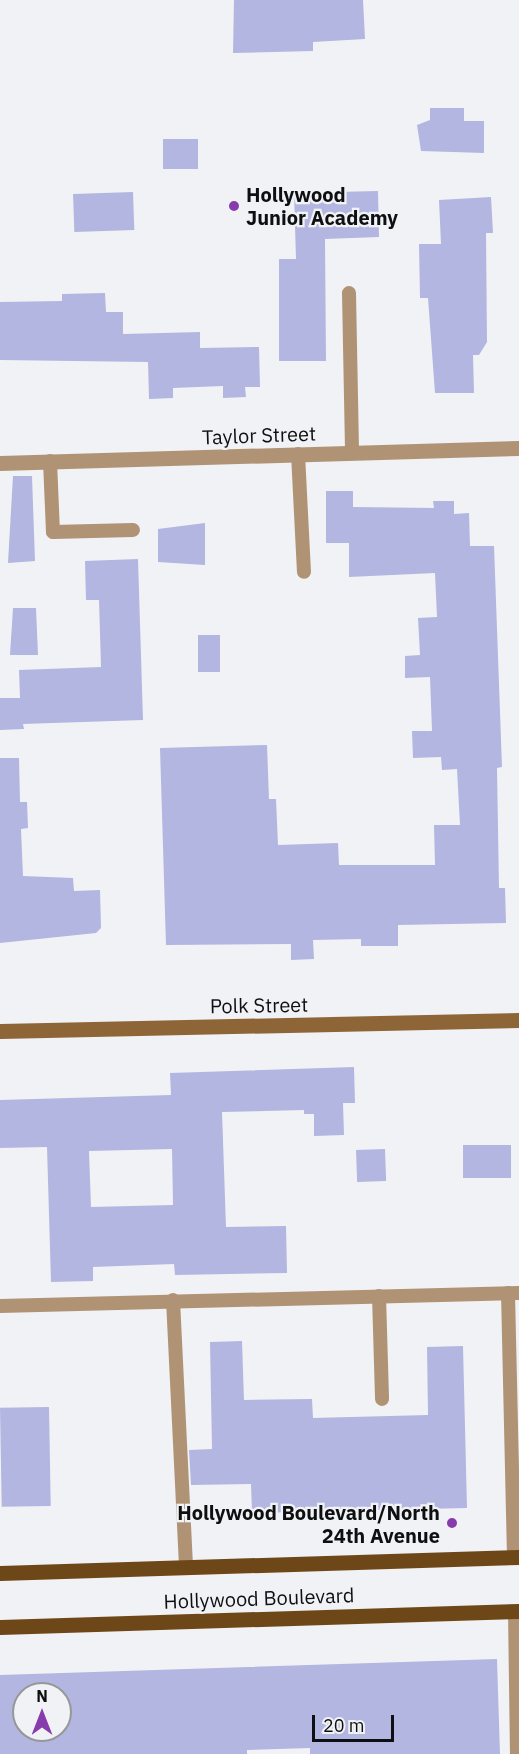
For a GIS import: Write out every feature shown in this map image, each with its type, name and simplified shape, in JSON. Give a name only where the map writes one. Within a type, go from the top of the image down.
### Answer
[{"type":"main road","name":"Polk Street","points":[[0,1031],[519,1020]]},
{"type":"main road","name":"Hollywood Boulevard","points":[[0,1573],[516,1557]]},
{"type":"main road","name":"Hollywood Boulevard","points":[[0,1627],[517,1612]]},
{"type":"street","name":"Taylor Street","points":[[0,463],[519,448]]},
{"type":"lane","points":[[349,293],[352,453]]},
{"type":"lane","points":[[298,454],[304,572]]},
{"type":"lane","points":[[50,461],[53,532],[133,530]]},
{"type":"lane","points":[[0,1306],[514,1293],[516,1557]]},
{"type":"lane","points":[[379,1296],[382,1400]]},
{"type":"lane","points":[[173,1300],[186,1567]]},
{"type":"lane","points":[[517,1612],[517,1754]]},
{"type":"building","points":[[234,0],[363,0],[365,39],[313,42],[313,51],[233,53]]},
{"type":"building","points":[[430,108],[464,108],[464,121],[484,121],[484,153],[421,151],[417,125],[430,120]]},
{"type":"building","points":[[163,139],[198,139],[198,169],[163,169]]},
{"type":"building","points":[[378,191],[379,237],[325,239],[326,361],[279,361],[279,259],[296,259],[294,193]]},
{"type":"building","points":[[133,192],[134,230],[74,232],[73,194]]},
{"type":"building","points":[[491,197],[493,233],[486,233],[487,342],[479,355],[473,355],[474,393],[435,393],[428,298],[420,298],[419,244],[441,244],[439,200]]},
{"type":"building","points":[[105,293],[106,312],[123,312],[123,334],[200,332],[200,348],[259,347],[260,387],[245,387],[246,397],[223,398],[223,386],[173,388],[173,398],[149,399],[148,362],[0,360],[0,302],[62,301],[62,294]]},
{"type":"building","points":[[13,476],[32,476],[35,561],[8,563]]},
{"type":"building","points":[[326,491],[353,491],[353,507],[434,508],[433,501],[454,501],[454,514],[469,513],[470,546],[494,546],[502,767],[497,768],[499,888],[505,888],[506,923],[398,925],[398,946],[361,946],[361,939],[313,940],[314,959],[291,960],[291,944],[166,945],[160,748],[267,745],[269,799],[276,799],[278,845],[338,843],[339,865],[435,865],[434,825],[460,825],[457,769],[442,770],[441,757],[413,758],[412,731],[432,731],[430,677],[405,678],[405,656],[420,655],[418,618],[437,617],[435,573],[349,577],[349,543],[326,543]]},
{"type":"building","points":[[205,523],[205,565],[158,562],[158,529]]},
{"type":"building","points":[[138,559],[143,720],[23,724],[24,729],[0,730],[0,698],[20,698],[19,670],[101,667],[99,600],[86,600],[85,561]]},
{"type":"building","points":[[13,608],[36,608],[38,655],[10,655]]},
{"type":"building","points":[[198,635],[220,635],[220,672],[198,672]]},
{"type":"building","points":[[0,758],[19,758],[20,802],[27,802],[28,828],[21,829],[23,876],[73,878],[74,891],[100,890],[101,928],[96,933],[0,943]]},
{"type":"building","points":[[354,1067],[355,1103],[343,1103],[344,1135],[314,1136],[314,1114],[304,1114],[304,1110],[222,1112],[226,1227],[286,1226],[287,1273],[175,1275],[174,1264],[93,1267],[93,1281],[51,1282],[47,1147],[0,1148],[0,1100],[171,1095],[170,1073]],"holes":[[[172,1149],[173,1205],[91,1207],[89,1151]]]},
{"type":"building","points":[[463,1145],[511,1145],[511,1178],[463,1178]]},
{"type":"building","points":[[385,1149],[386,1181],[357,1182],[356,1150]]},
{"type":"building","points":[[242,1341],[244,1400],[312,1399],[313,1418],[428,1415],[427,1347],[463,1346],[467,1508],[252,1513],[251,1484],[191,1485],[189,1450],[212,1449],[210,1342]]},
{"type":"building","points":[[49,1407],[51,1506],[2,1507],[0,1408]]},
{"type":"building","points":[[497,1659],[500,1754],[310,1754],[310,1748],[247,1750],[247,1754],[0,1754],[0,1675]]},
{"type":"place","name":"Hollywood Junior Academy","points":[[234,206]]},
{"type":"place","name":"Hollywood Boulevard/North 24th Avenue","points":[[452,1523]]}]
